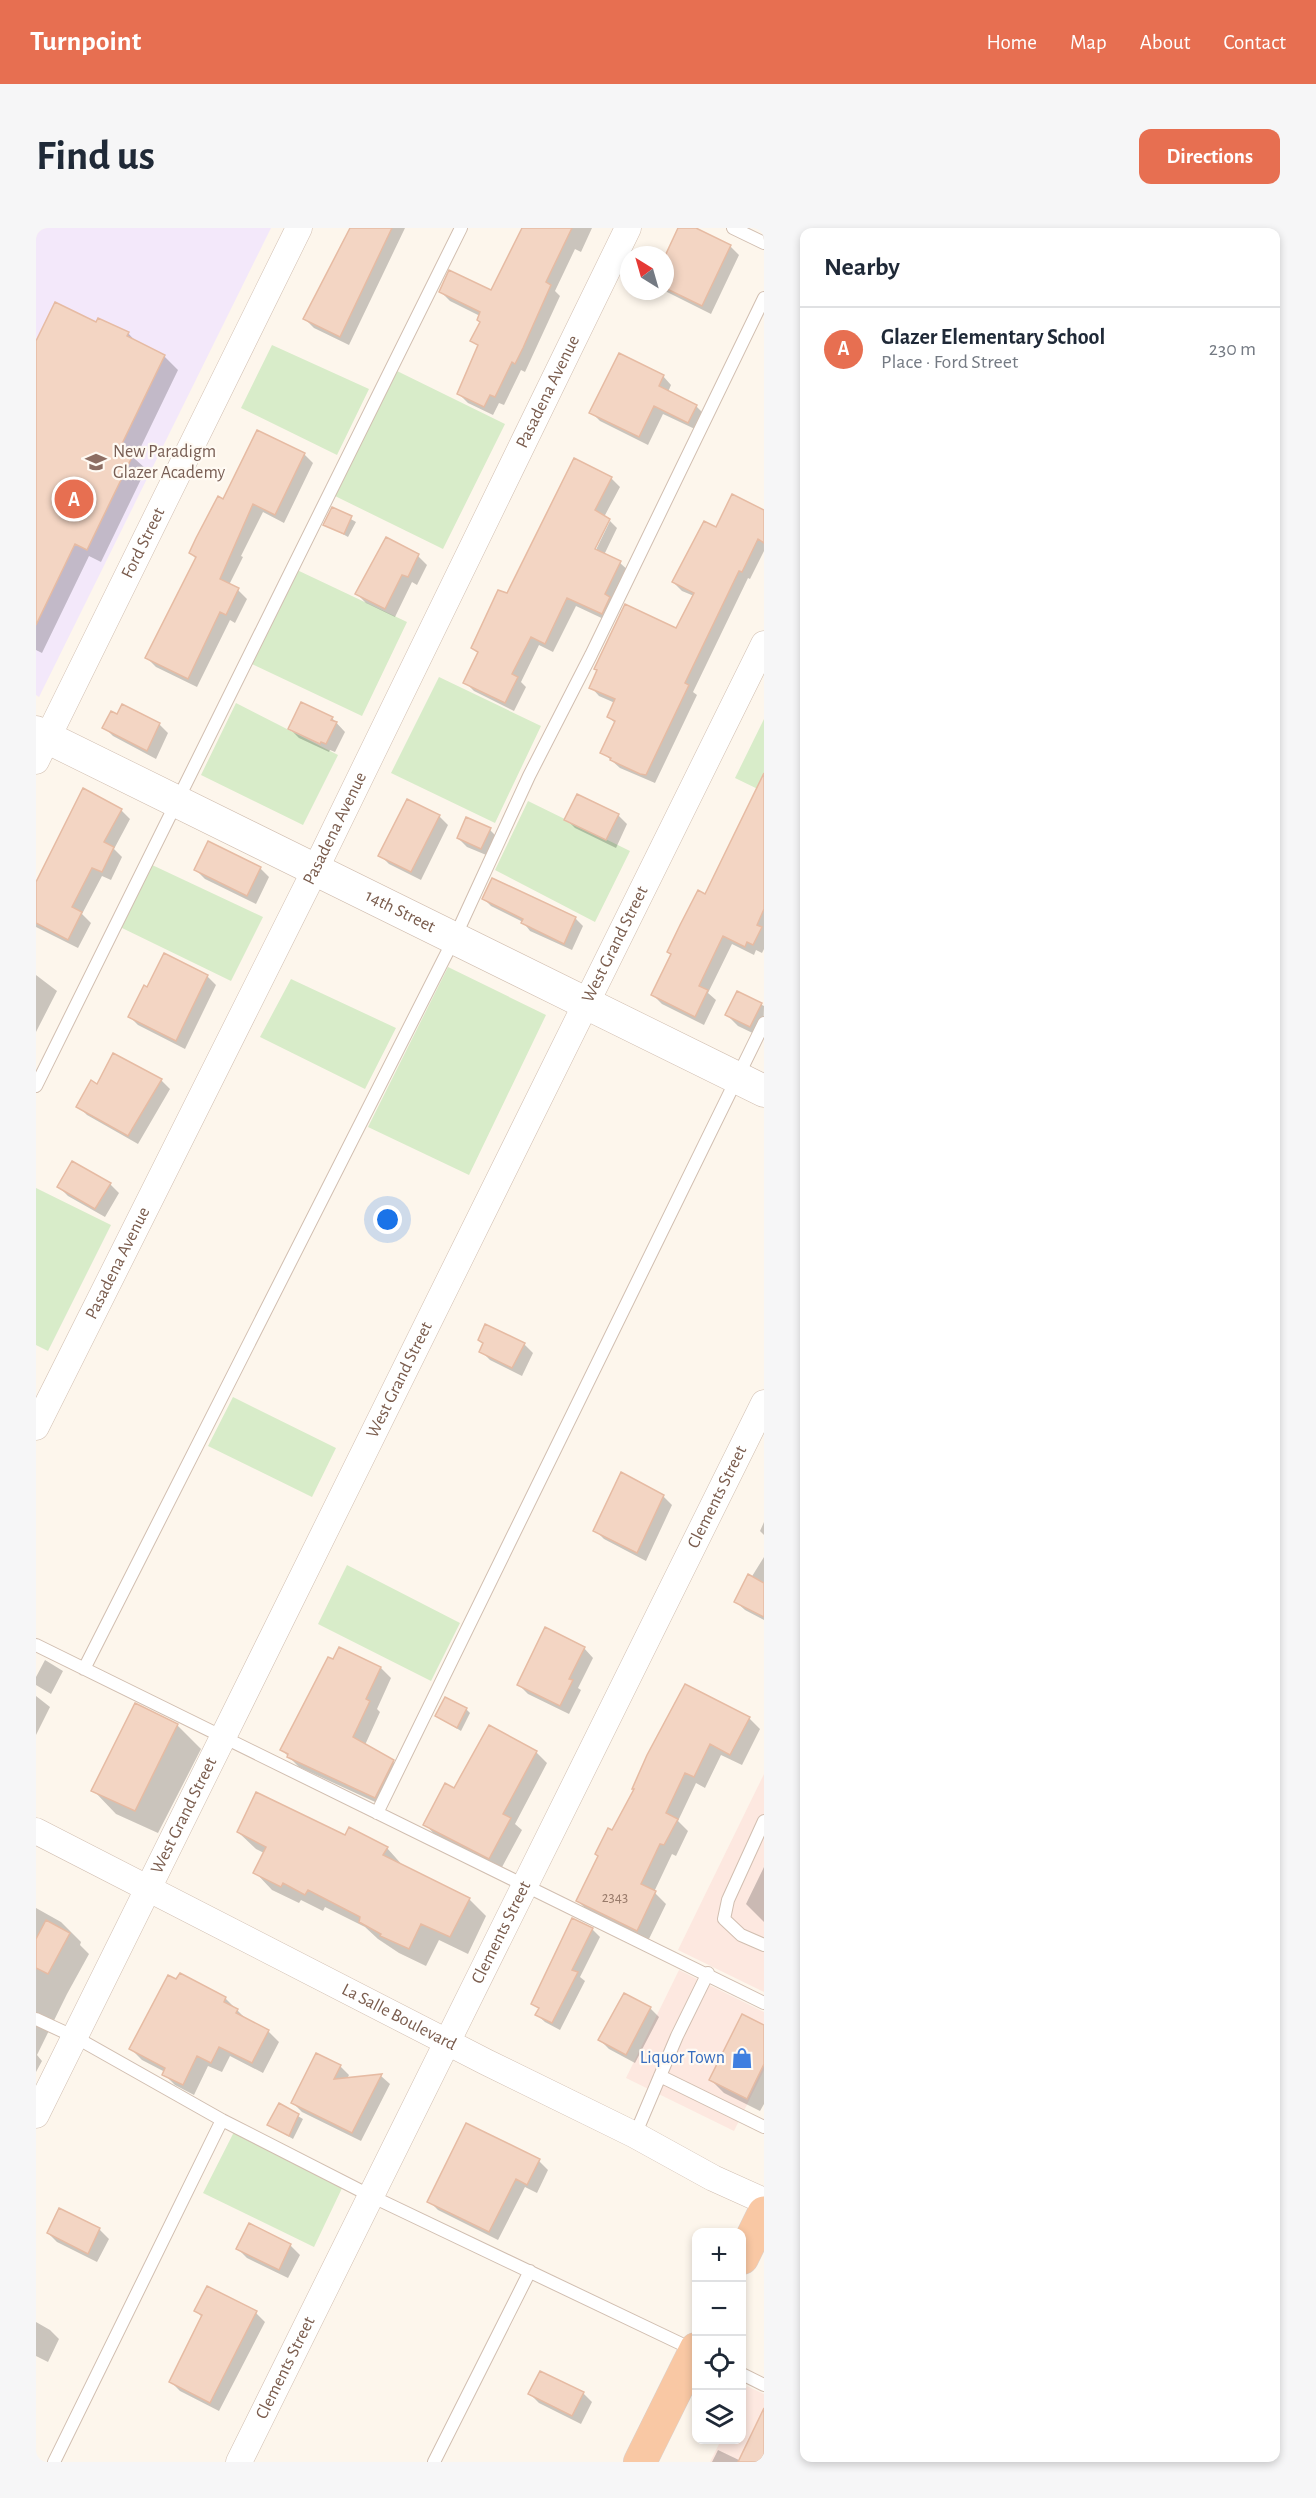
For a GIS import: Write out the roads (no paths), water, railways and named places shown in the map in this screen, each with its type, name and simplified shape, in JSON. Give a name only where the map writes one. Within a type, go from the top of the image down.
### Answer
[{"type":"highway","points":[[746,2248],[764,2213]]},
{"type":"highway","points":[[640,2462],[692,2358]]},
{"type":"street","name":"Ford Street","points":[[40,744],[299,228]]},
{"type":"street","name":"Pasadena Avenue","points":[[36,1427],[316,868],[628,228]]},
{"type":"street","name":"West Grand Street","points":[[36,2115],[764,645]]},
{"type":"street","name":"14th Street","points":[[40,744],[177,801],[764,1090]]},
{"type":"street","name":"Clements Street","points":[[239,2462],[448,2042],[461,2010],[764,1403]]},
{"type":"street","name":"La Salle Boulevard","points":[[36,1830],[448,2042],[635,2134],[713,2178],[764,2201]]},
{"type":"lane","points":[[36,1086],[461,228]]},
{"type":"lane","points":[[733,228],[764,243]]},
{"type":"lane","points":[[84,1669],[455,937],[529,776],[596,644],[764,298]]},
{"type":"lane","points":[[376,1813],[764,1023]]},
{"type":"lane","points":[[36,1645],[376,1813],[708,1973],[764,2003]]},
{"type":"lane","points":[[764,1821],[728,1900],[724,1919],[741,1935],[764,1945]]},
{"type":"lane","points":[[635,2134],[708,1973]]},
{"type":"lane","points":[[36,2019],[75,2037],[222,2120],[371,2196],[692,2348]]},
{"type":"lane","points":[[660,2076],[764,2127]]},
{"type":"lane","points":[[54,2462],[222,2120]]},
{"type":"lane","points":[[434,2462],[530,2271]]},
{"type":"lane","points":[[746,2376],[764,2385]]},
{"type":"place","name":"New Paradigm Glazer Academy","points":[[96,462]]},
{"type":"place","name":"Glazer Elementary School","points":[[74,499]]},
{"type":"place","name":"Liquor Town","points":[[742,2058]]}]
